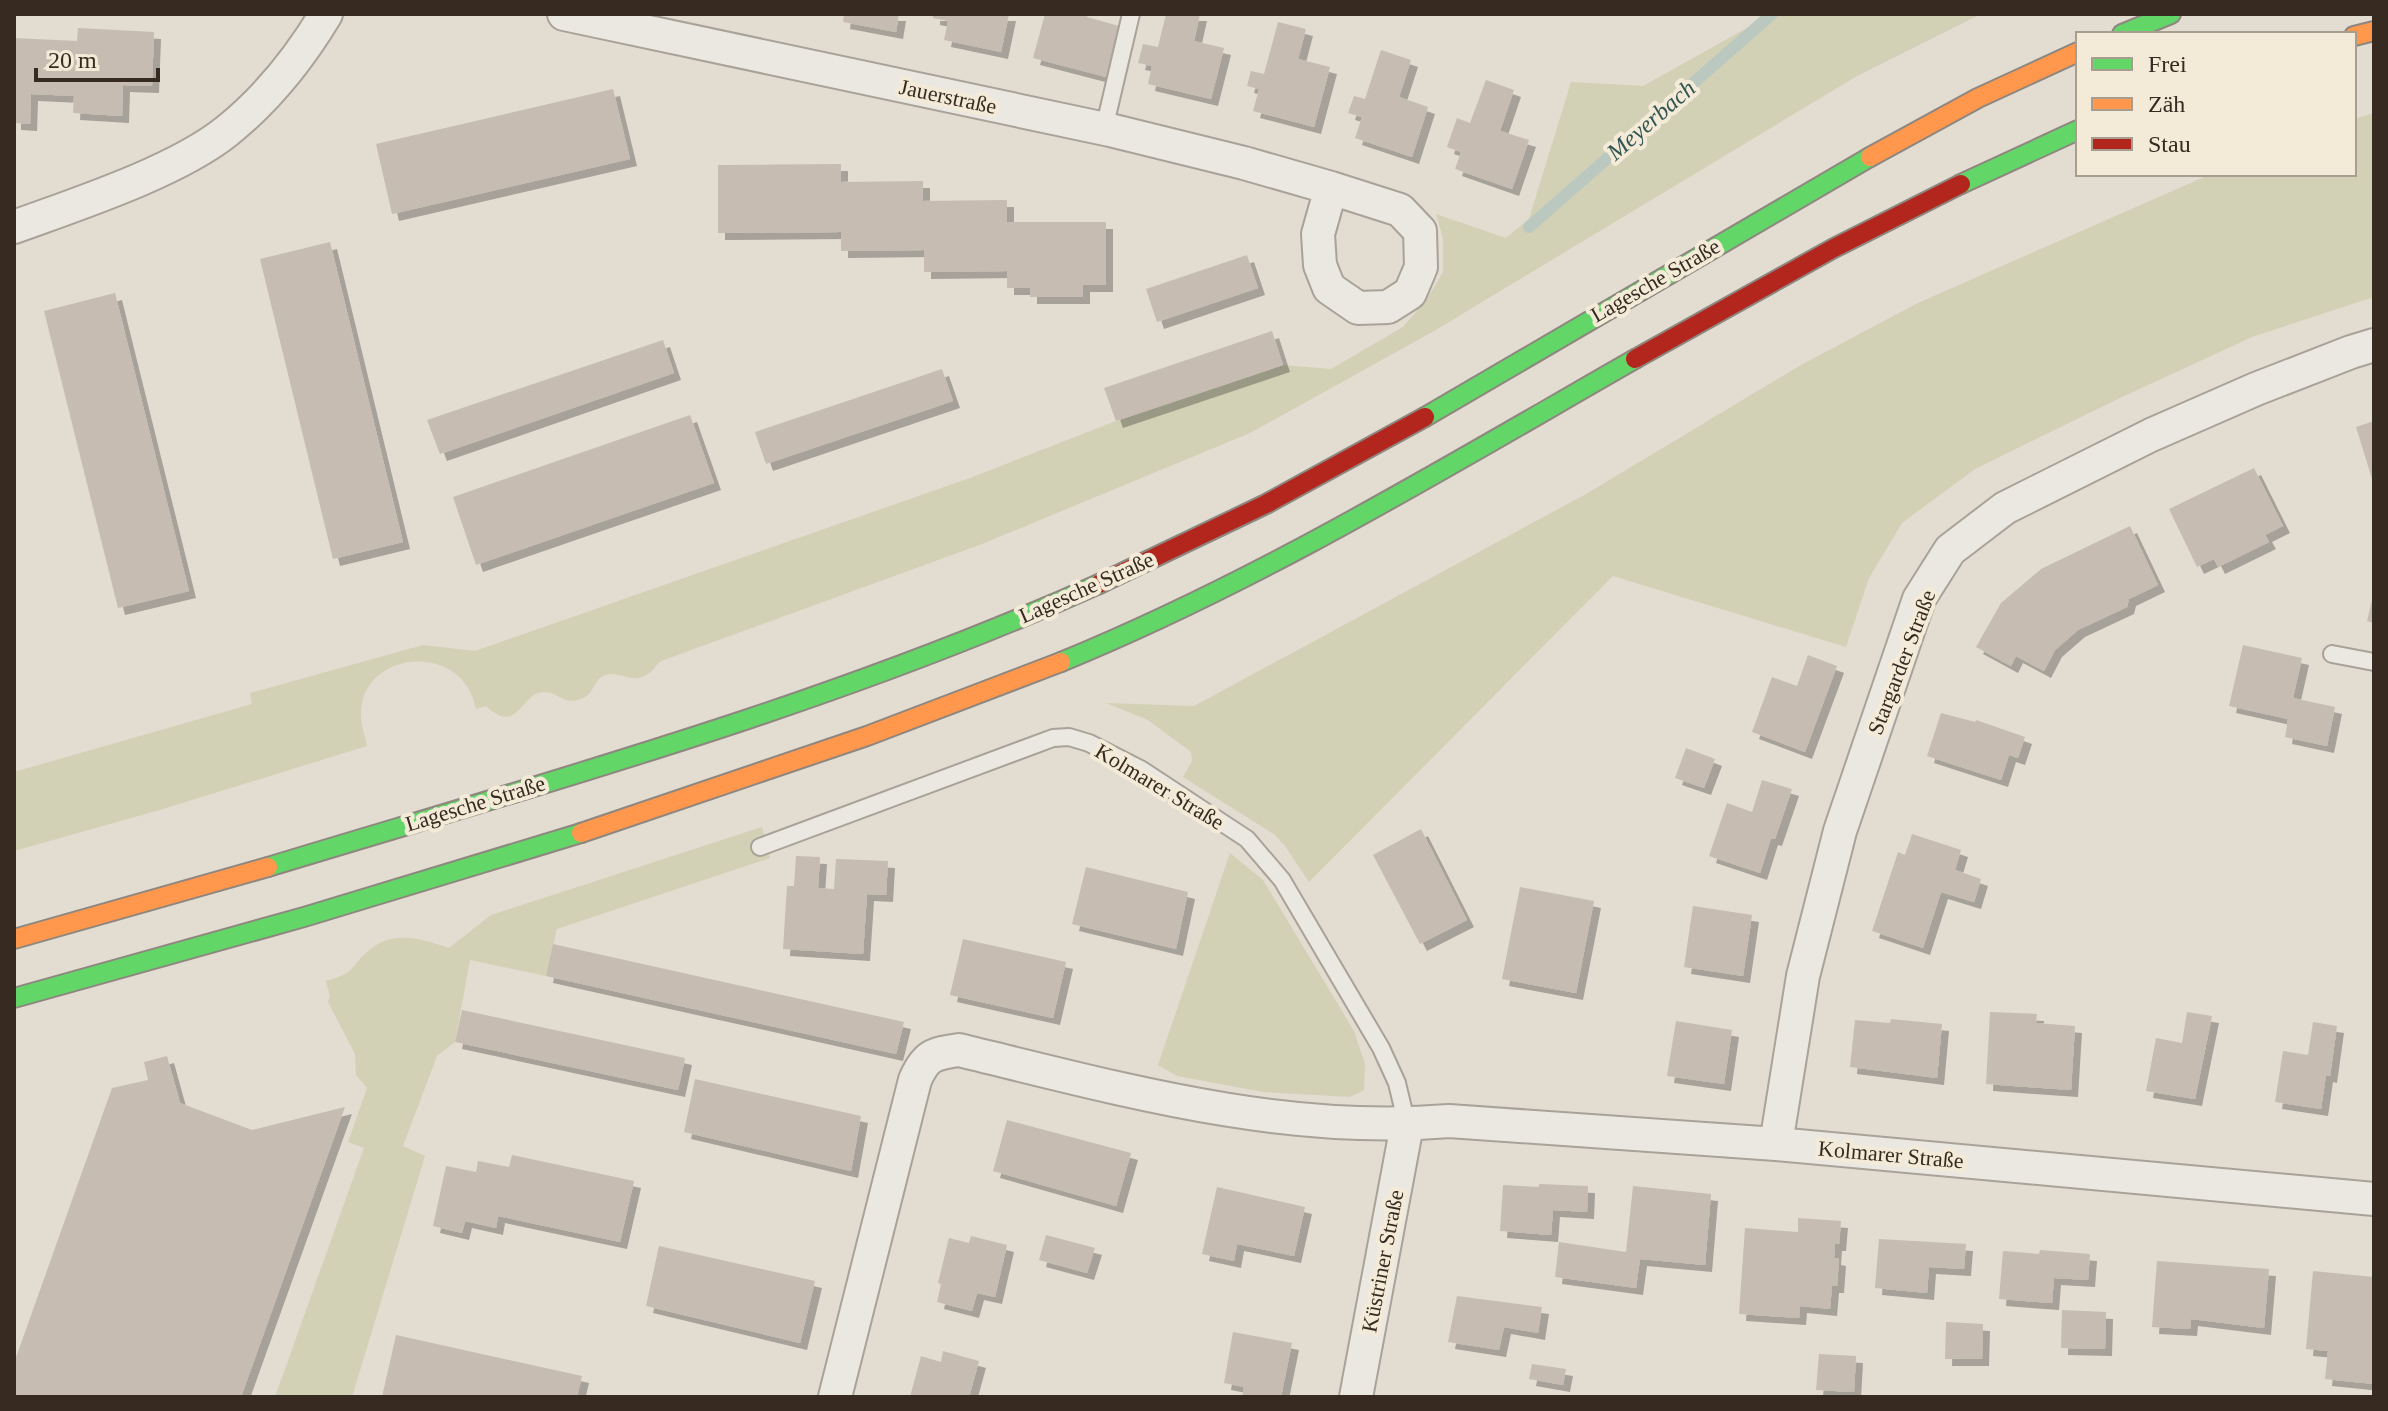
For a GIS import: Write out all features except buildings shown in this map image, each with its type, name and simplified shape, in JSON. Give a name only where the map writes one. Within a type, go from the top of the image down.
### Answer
[{"type":"main road","points":[[2127,32],[2171,14]]},
{"type":"main road","name":"Lagesche Straße","points":[[14,939],[687,739],[903,664],[1091,588],[1267,503],[1436,410],[1679,265],[1884,148],[2019,76],[2076,53]]},
{"type":"main road","points":[[14,998],[396,892],[693,797],[926,716],[1116,639],[1292,554],[1728,307],[1910,210],[2076,131]]},
{"type":"street","points":[[14,227],[171,165],[225,133],[268,95],[307,46],[326,14]]},
{"type":"street","name":"Jauerstraße","points":[[564,14],[1104,129],[1331,188]]},
{"type":"street","name":"Stargarder Straße","points":[[1776,1144],[1803,976],[1840,831],[1919,599],[1950,550],[2005,508],[2151,435],[2256,389],[2374,345]]},
{"type":"street","name":"Kolmarer Straße","points":[[835,1397],[915,1080],[923,1063],[936,1054],[959,1050],[1174,1102],[1303,1120],[1407,1125],[1449,1121],[1776,1144],[2374,1199]]},
{"type":"street","name":"Küstriner Straße","points":[[1356,1397],[1407,1125]]},
{"type":"lane","points":[[1104,129],[1131,14]]},
{"type":"lane","points":[[2332,654],[2374,662]]},
{"type":"lane","name":"Kolmarer Straße","points":[[760,847],[1053,738],[1069,737],[1089,743],[1142,770],[1247,839],[1282,880],[1381,1048],[1397,1083],[1407,1125]]},
{"type":"green space","points":[[1772,14],[1981,14],[1857,76],[1434,331],[1250,433],[982,544],[661,661],[642,677],[605,675],[585,697],[578,700],[567,700],[543,692],[535,694],[518,711],[505,717],[486,706],[476,709],[467,687],[452,672],[434,663],[413,662],[394,666],[377,677],[365,693],[361,715],[367,746],[14,851],[14,772],[252,704],[250,693],[423,645],[475,651],[970,478],[1116,421],[1283,365],[1331,369],[1403,327],[1427,299],[1443,272],[1443,238],[1436,214],[1506,238],[1529,219],[1571,82],[1643,86]]},
{"type":"green space","points":[[2374,113],[2374,297],[2252,337],[1975,469],[1902,523],[1869,578],[1846,647],[1613,576],[1309,882],[1275,835],[1183,777],[1192,761],[1191,752],[1148,720],[1106,703],[1194,706],[1586,494],[1801,365],[1918,303],[2206,176],[2356,176],[2356,118]]},
{"type":"green space","points":[[762,827],[770,858],[557,929],[546,976],[470,960],[455,1042],[437,1056],[403,1146],[425,1156],[352,1397],[275,1397],[364,1148],[348,1142],[367,1088],[356,1075],[355,1054],[328,1002],[330,996],[326,981],[347,973],[375,945],[385,941],[416,939],[449,948],[491,915]]},
{"type":"green space","points":[[1230,853],[1263,880],[1354,1031],[1365,1064],[1364,1090],[1350,1097],[1263,1092],[1177,1076],[1158,1065]]},
{"type":"waterway","name":"Meyerbach","points":[[1529,227],[1772,14]]},
{"type":"traffic: fast","points":[[2127,32],[2171,14]]},
{"type":"traffic: fast","points":[[1961,184],[2076,131]]},
{"type":"traffic: fast","points":[[1425,417],[1870,157]]},
{"type":"traffic: fast","points":[[1061,662],[1209,595],[1353,520],[1635,359]]},
{"type":"traffic: fast","points":[[268,867],[584,772],[793,704],[896,667],[1099,584]]},
{"type":"traffic: fast","points":[[14,998],[304,917],[581,833]]},
{"type":"traffic: slow","points":[[2356,36],[2374,31]]},
{"type":"traffic: slow","points":[[1870,157],[1978,98],[2076,53]]},
{"type":"traffic: slow","points":[[581,833],[867,736],[1061,662]]},
{"type":"traffic: slow","points":[[14,939],[268,867]]},
{"type":"traffic: jam","points":[[1635,359],[1834,248],[1961,184]]},
{"type":"traffic: jam","points":[[1099,584],[1266,504],[1425,417]]}]
